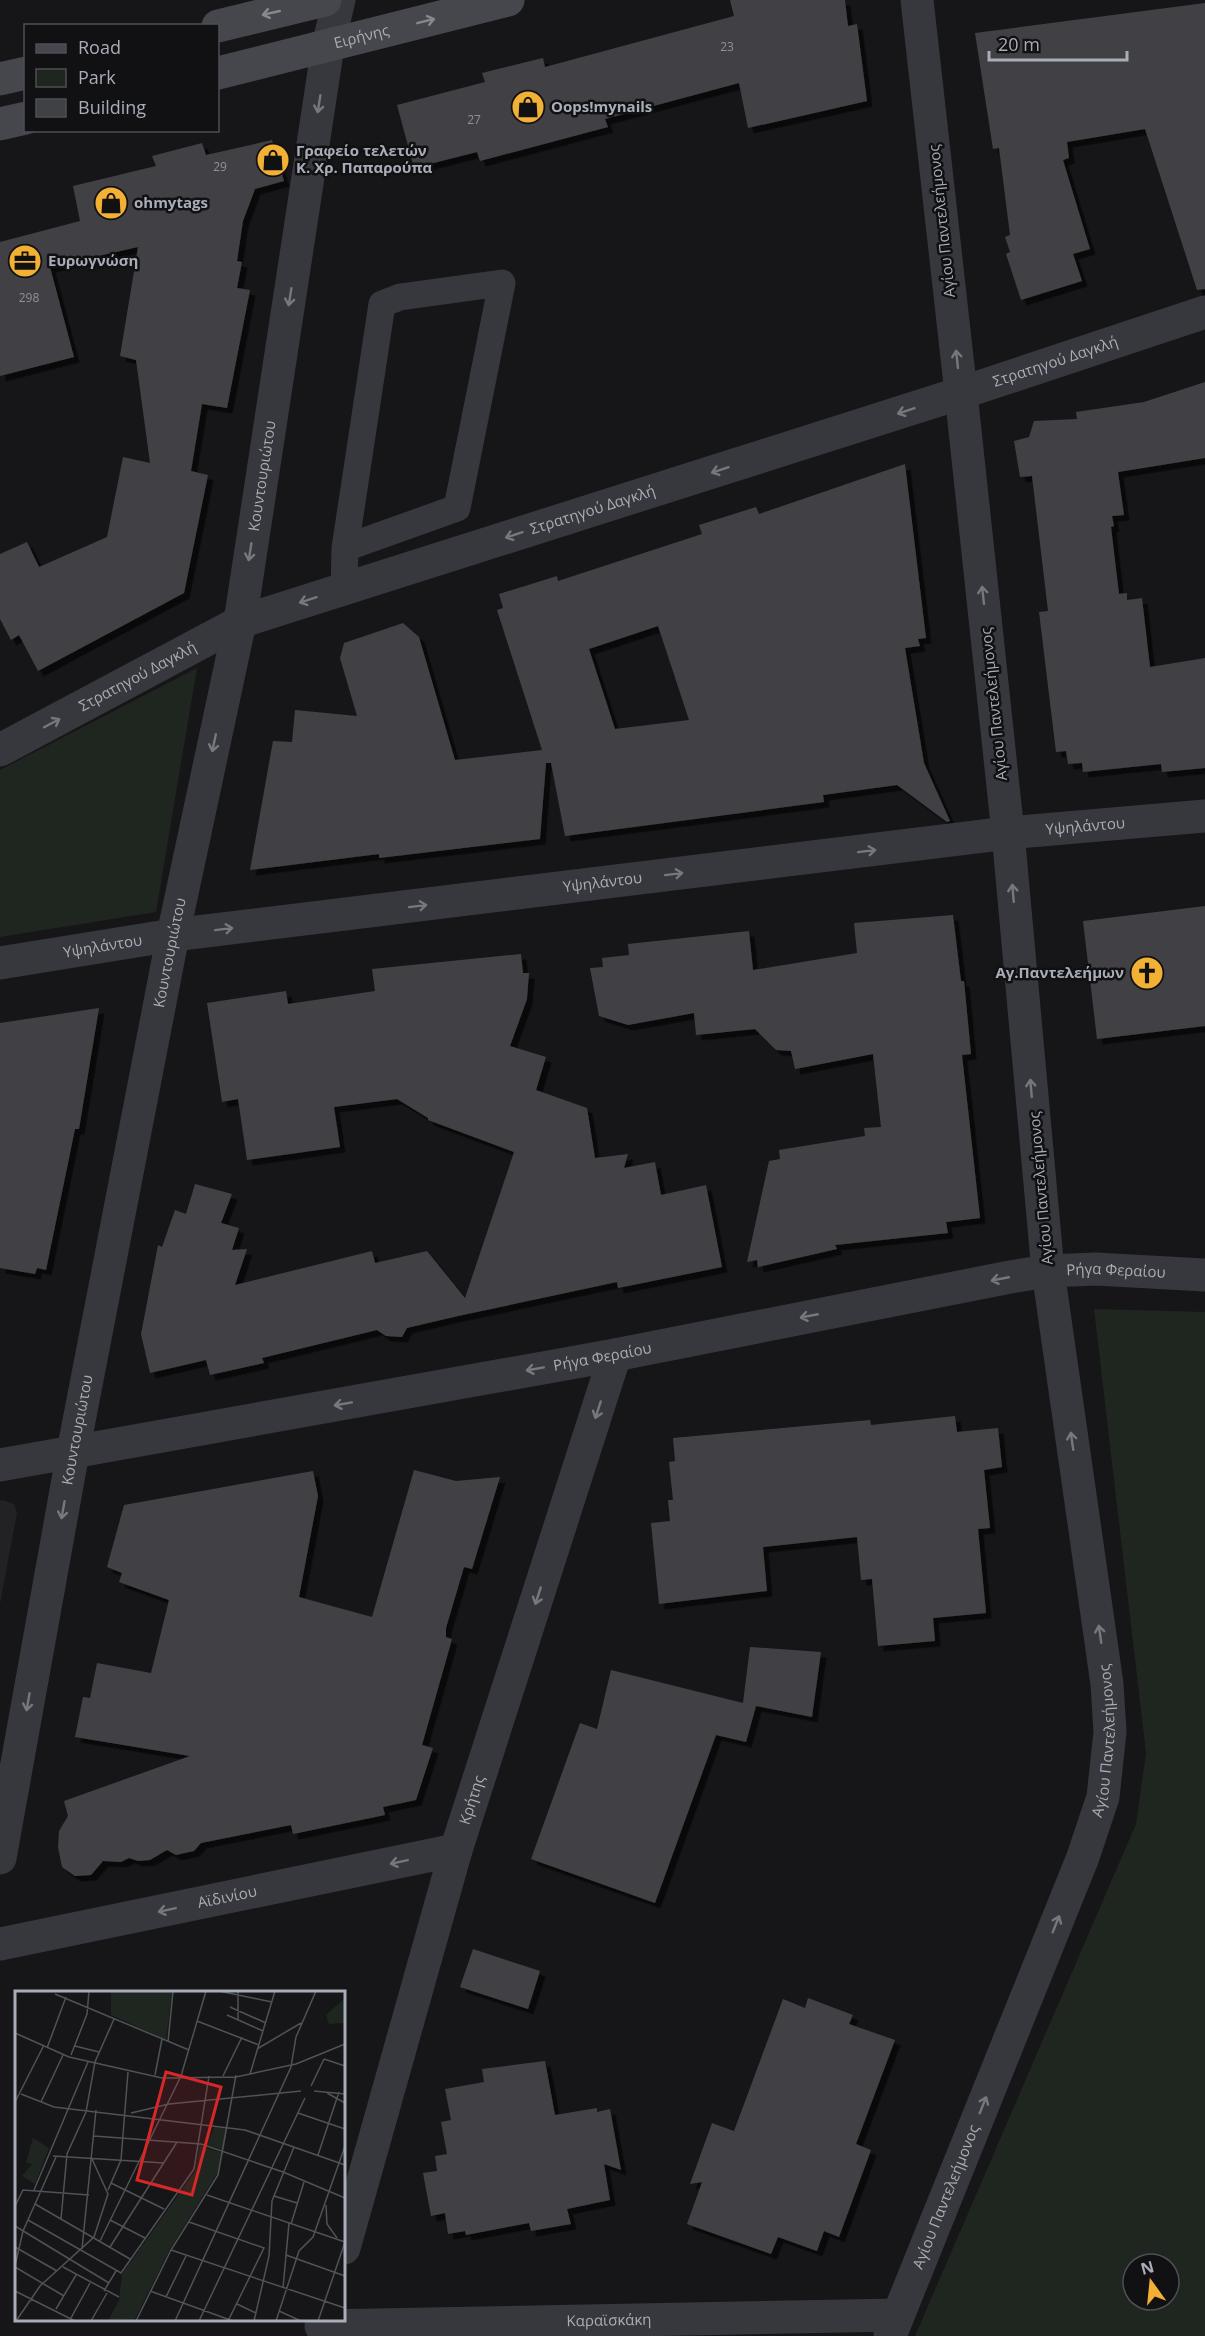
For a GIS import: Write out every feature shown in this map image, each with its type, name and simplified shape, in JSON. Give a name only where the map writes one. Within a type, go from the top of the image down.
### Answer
[{"type":"main road","points":[[219,26],[325,0]]},
{"type":"main road","name":"Ειρήνης","points":[[219,73],[508,0]]},
{"type":"main road","points":[[0,79],[24,73]]},
{"type":"main road","points":[[0,124],[24,118]]},
{"type":"street","name":"Κουντουριώτου","points":[[0,1858],[73,1452],[173,935],[240,622],[328,46],[339,0]]},
{"type":"street","name":"Αγίου Παντελεήμονος","points":[[894,2325],[1083,1857],[1103,1797],[1110,1732],[1107,1684],[1048,1271],[1008,833],[917,0]]},
{"type":"street","name":"Στρατηγού Δαγκλή","points":[[0,750],[240,622],[961,393],[1205,312]]},
{"type":"street","name":"Υψηλάντου","points":[[0,963],[173,935],[1008,833],[1205,816]]},
{"type":"street","name":"Ρήγα Φεραίου","points":[[0,1465],[615,1355],[1048,1271],[1096,1269],[1205,1275]]},
{"type":"street","name":"Κρήτης","points":[[345,2244],[456,1850],[615,1355]]},
{"type":"street","name":"Αϊδινίου","points":[[0,1944],[456,1850]]},
{"type":"street","name":"Καραϊσκάκη","points":[[321,2327],[894,2325]]},
{"type":"lane","points":[[344,589],[345,548],[382,304],[400,297],[502,283],[457,508],[345,548]]},
{"type":"shaded area","points":[[0,1501],[14,1504],[17,1513],[0,1604]]},
{"type":"green space","points":[[197,668],[156,912],[0,937],[0,770]]},
{"type":"green space","points":[[1094,1309],[1205,1312],[1205,2336],[915,2336],[1136,1824],[1146,1753]]},
{"type":"building","points":[[730,0],[845,0],[848,26],[857,24],[867,101],[748,128],[739,83],[605,119],[608,127],[480,161],[477,152],[414,168],[397,105],[485,82],[482,73],[543,58],[545,67],[734,16]]},
{"type":"building","points":[[1205,3],[1205,289],[1197,290],[1145,129],[1067,142],[1069,158],[1063,160],[1090,249],[1073,254],[1082,281],[1021,300],[1006,254],[1010,252],[1005,237],[1010,235],[999,148],[993,149],[975,33]]},
{"type":"building","points":[[272,140],[284,181],[255,189],[243,221],[237,261],[242,262],[237,288],[250,290],[227,408],[202,404],[191,471],[208,475],[184,593],[38,671],[19,635],[11,640],[0,619],[0,554],[27,542],[39,567],[107,537],[123,457],[150,463],[136,360],[120,356],[138,247],[50,267],[74,357],[0,376],[0,242],[80,221],[73,186],[156,166],[152,156],[202,143],[206,155]]},
{"type":"building","points":[[1205,382],[1205,458],[1118,472],[1124,515],[1112,516],[1114,526],[1111,527],[1119,594],[1127,593],[1127,600],[1142,598],[1150,667],[1205,658],[1205,768],[1162,772],[1161,764],[1083,772],[1082,763],[1068,764],[1066,751],[1056,752],[1039,612],[1048,611],[1032,476],[1020,477],[1014,441],[1029,437],[1034,421],[1077,419],[1076,412],[1144,402]]},
{"type":"building","points":[[905,464],[926,638],[918,639],[920,646],[905,648],[924,763],[950,821],[947,822],[897,785],[823,795],[824,802],[565,836],[551,763],[546,763],[540,839],[379,858],[379,854],[250,870],[273,741],[292,742],[295,710],[357,716],[340,658],[344,643],[403,623],[419,637],[455,760],[542,750],[497,610],[503,608],[499,594],[557,576],[558,581],[702,534],[699,525],[756,507],[759,514]],"holes":[[[658,626],[689,720],[615,729],[589,649]]]},
{"type":"building","name":"Αγ.Παντελεήμων","points":[[1205,906],[1205,1026],[1097,1039],[1083,921]]},
{"type":"building","points":[[953,915],[961,981],[964,981],[971,1054],[962,1055],[980,1218],[946,1222],[948,1233],[835,1245],[837,1249],[758,1267],[757,1260],[747,1262],[769,1161],[780,1159],[779,1150],[865,1136],[864,1128],[881,1127],[873,1054],[795,1069],[791,1051],[776,1050],[755,1029],[696,1035],[694,1013],[628,1025],[599,1016],[590,968],[603,967],[602,958],[629,955],[628,944],[749,931],[753,970],[857,953],[854,923]]},
{"type":"building","points":[[521,954],[523,973],[529,973],[527,999],[510,1046],[546,1057],[536,1090],[587,1108],[595,1158],[628,1154],[624,1168],[655,1162],[661,1195],[706,1185],[722,1267],[618,1288],[617,1282],[458,1316],[407,1328],[402,1337],[386,1336],[377,1330],[262,1358],[264,1363],[210,1375],[206,1360],[150,1373],[141,1334],[158,1245],[162,1247],[175,1210],[186,1214],[195,1184],[232,1194],[221,1223],[239,1228],[232,1250],[247,1249],[235,1285],[372,1251],[375,1263],[427,1251],[465,1298],[514,1152],[428,1120],[397,1099],[334,1107],[340,1147],[247,1160],[238,1099],[222,1102],[207,1003],[286,991],[288,1004],[375,991],[372,969]]},
{"type":"building","points":[[99,1008],[79,1129],[75,1129],[46,1270],[37,1268],[35,1274],[0,1268],[0,1023]]},
{"type":"building","points":[[955,1416],[957,1432],[998,1428],[1002,1467],[984,1470],[990,1528],[978,1529],[986,1613],[933,1618],[935,1641],[878,1646],[872,1579],[861,1580],[857,1537],[763,1547],[767,1591],[659,1604],[651,1523],[670,1521],[668,1500],[673,1500],[669,1462],[675,1461],[673,1438],[870,1420],[871,1425]]},
{"type":"building","points":[[414,1470],[456,1481],[500,1477],[472,1569],[464,1567],[446,1628],[446,1637],[452,1639],[422,1745],[433,1748],[416,1800],[383,1807],[385,1815],[293,1834],[291,1825],[201,1843],[194,1851],[176,1855],[167,1850],[150,1860],[138,1861],[129,1858],[121,1862],[103,1861],[91,1875],[75,1876],[62,1867],[58,1847],[59,1831],[68,1816],[64,1801],[190,1756],[75,1737],[83,1697],[90,1698],[97,1663],[151,1673],[169,1600],[119,1582],[122,1573],[107,1567],[124,1505],[313,1471],[318,1496],[299,1597],[372,1617]]},
{"type":"building","points":[[750,1647],[821,1652],[812,1717],[756,1706],[746,1742],[716,1735],[655,1903],[531,1859],[580,1723],[597,1729],[611,1670],[743,1703]]},
{"type":"building","points":[[473,1949],[540,1971],[528,2009],[460,1987]]},
{"type":"building","points":[[808,1998],[853,2015],[849,2024],[895,2040],[856,2144],[871,2150],[839,2237],[824,2231],[817,2251],[778,2237],[771,2254],[687,2224],[702,2182],[690,2184],[712,2123],[734,2131],[783,1999],[805,2008]]},
{"type":"building","points":[[545,2061],[555,2115],[597,2108],[597,2112],[610,2109],[621,2170],[604,2164],[610,2200],[567,2209],[571,2224],[531,2231],[529,2223],[466,2235],[465,2231],[448,2234],[445,2213],[431,2216],[423,2173],[437,2171],[435,2156],[447,2154],[441,2122],[451,2120],[445,2089],[484,2082],[482,2069]]},
{"type":"place","name":"Oops!mynails","points":[[528,107]]},
{"type":"place","name":"Γραφείο τελετών Κ. Χρ. Παπαρούπα","points":[[273,160]]},
{"type":"place","name":"ohmytags","points":[[111,203]]},
{"type":"place","name":"Ευρωγνώση","points":[[25,261]]},
{"type":"place","name":"Αγ.Παντελεήμων","points":[[1147,973]]}]
